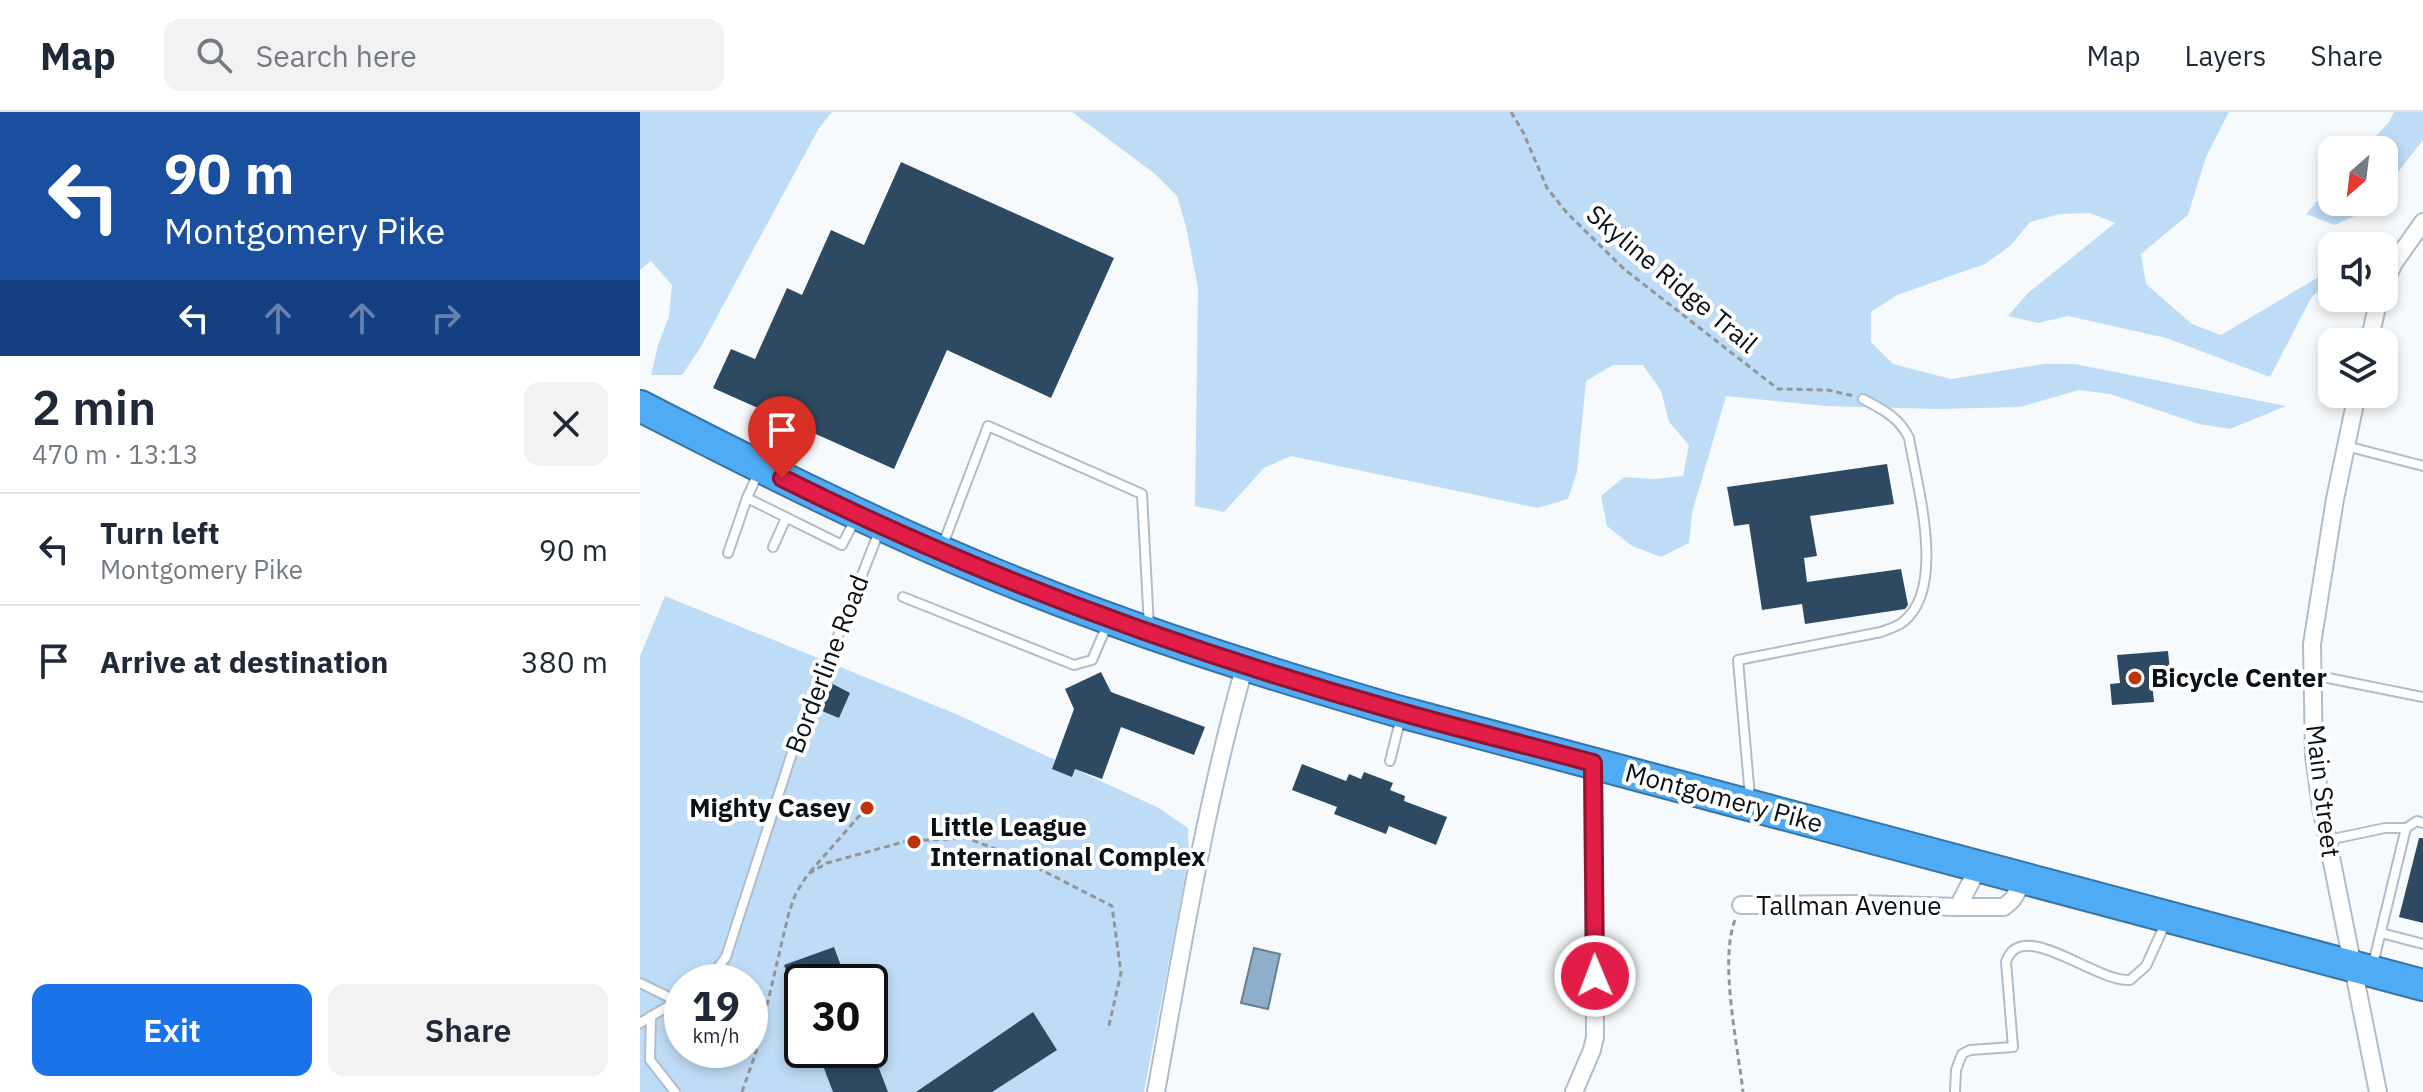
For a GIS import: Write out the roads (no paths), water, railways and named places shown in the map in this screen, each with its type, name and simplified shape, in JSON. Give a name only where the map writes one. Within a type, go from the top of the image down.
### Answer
[{"type":"highway","name":"Montgomery Pike","points":[[640,406],[761,468],[940,551],[1109,619],[1245,665],[1402,712],[2423,985]]},
{"type":"street","points":[[2398,257],[2423,222]]},
{"type":"street","name":"Main Street","points":[[2354,408],[2312,644],[2314,756],[2327,840],[2362,968],[2378,1092]]},
{"type":"street","points":[[1156,1092],[1184,930],[1245,665]]},
{"type":"street","points":[[1574,1092],[1595,1037],[1593,763]]},
{"type":"street","name":"Tallman Avenue","points":[[1741,905],[1958,907],[1979,866]]},
{"type":"street","points":[[1958,907],[2004,907],[2026,878]]},
{"type":"lane","points":[[1751,805],[1738,660],[1881,632],[1902,624],[1914,612],[1921,598],[1927,575],[1926,546],[1909,438],[1903,423],[1863,399]]},
{"type":"lane","points":[[940,551],[988,426],[1142,494],[1149,632]]},
{"type":"lane","points":[[2346,446],[2423,466]]},
{"type":"lane","points":[[728,553],[761,468]]},
{"type":"lane","points":[[747,498],[842,545],[870,519]]},
{"type":"lane","points":[[773,547],[786,518]]},
{"type":"lane","name":"Borderline Road","points":[[721,964],[726,957],[870,519]]},
{"type":"lane","points":[[903,597],[1074,665],[1092,660],[1109,619]]},
{"type":"lane","points":[[2312,675],[2423,697]]},
{"type":"lane","points":[[1390,761],[1402,712]]},
{"type":"lane","points":[[2327,840],[2385,828],[2406,828],[2417,821],[2423,823]]},
{"type":"lane","points":[[2362,968],[2381,933],[2406,828]]},
{"type":"lane","points":[[1955,1092],[1956,1070],[1962,1054],[1970,1050],[2013,1047],[2006,962],[2015,948],[2025,944],[2037,945],[2104,975],[2130,980],[2146,966],[2168,916]]},
{"type":"lane","points":[[2381,933],[2423,944]]},
{"type":"lane","points":[[640,983],[664,993]]},
{"type":"lane","points":[[640,1023],[664,1008]]},
{"type":"lane","points":[[651,1016],[650,1060],[675,1092]]},
{"type":"place","name":"Bicycle Center","points":[[2135,678]]},
{"type":"place","name":"Mighty Casey","points":[[867,808]]},
{"type":"place","name":"Little League International Complex","points":[[914,842]]}]
